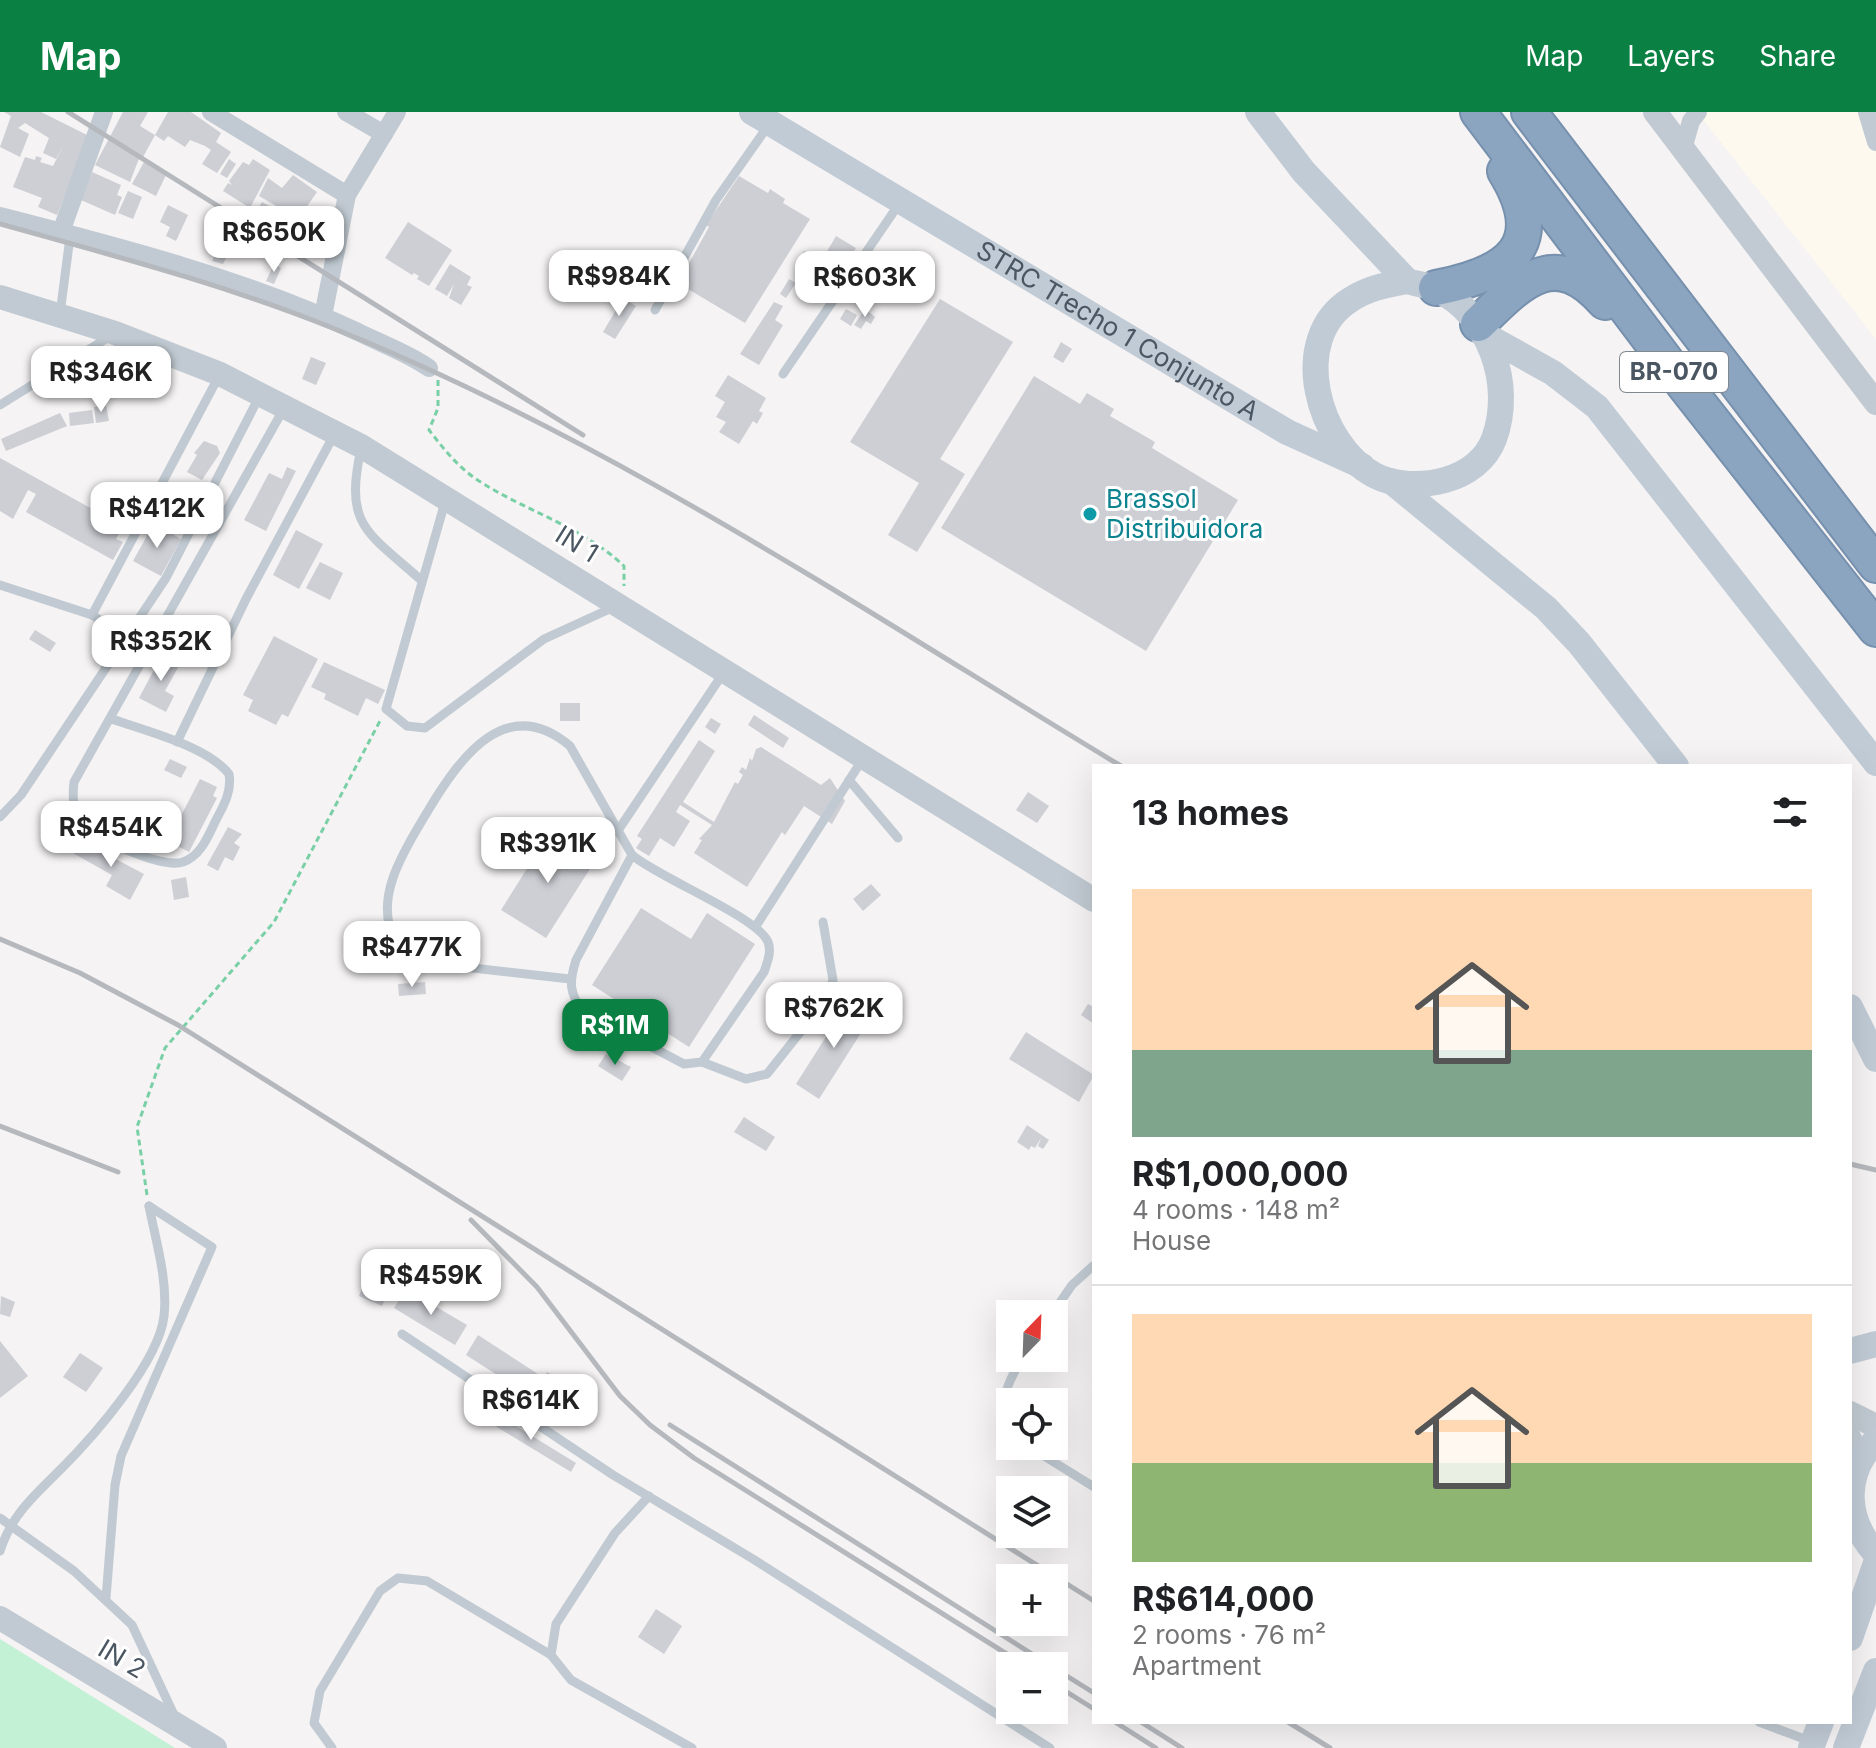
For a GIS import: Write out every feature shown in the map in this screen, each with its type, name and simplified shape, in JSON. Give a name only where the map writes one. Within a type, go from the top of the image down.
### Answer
[{"type":"highway","points":[[1421,285],[1474,281],[1508,260],[1520,243],[1525,224],[1519,194],[1470,112]]},
{"type":"highway","name":"BR-070","points":[[1478,112],[1685,386],[1876,629]]},
{"type":"highway","name":"BR-070","points":[[1529,112],[1876,565]]},
{"type":"highway","points":[[1480,329],[1510,294],[1542,273],[1559,272],[1577,277],[1592,287],[1685,386]]},
{"type":"main road","points":[[1258,112],[1304,172],[1421,285],[1462,306],[1480,329],[1495,358],[1502,402],[1499,424],[1489,450],[1456,477],[1428,485],[1391,481]]},
{"type":"main road","name":"STRC Trecho 1 Conjunto A","points":[[761,118],[1287,432],[1362,466]]},
{"type":"main road","points":[[1421,285],[1374,287],[1347,302],[1325,330],[1315,359],[1315,383],[1339,443],[1362,466],[1391,481],[1478,549],[1554,617],[1579,643],[1674,764]]},
{"type":"main road","points":[[1480,329],[1553,373],[1597,407],[1876,763]]},
{"type":"main road","points":[[1852,1011],[1876,1059]]},
{"type":"main road","points":[[1852,1350],[1876,1344]]},
{"type":"main road","points":[[1854,1451],[1876,1440]]},
{"type":"main road","points":[[1852,1515],[1861,1537],[1876,1554]]},
{"type":"main road","points":[[1852,1632],[1876,1563]]},
{"type":"main road","points":[[1846,1748],[1876,1671]]},
{"type":"street","points":[[66,234],[104,112]]},
{"type":"street","points":[[211,112],[347,195]]},
{"type":"street","points":[[346,112],[384,134]]},
{"type":"street","points":[[323,316],[347,195],[397,112]]},
{"type":"street","points":[[1683,149],[1691,121],[1698,112]]},
{"type":"street","points":[[1867,112],[1876,142]]},
{"type":"street","points":[[1661,119],[1876,403]]},
{"type":"street","points":[[0,216],[179,264],[323,316],[429,368]]},
{"type":"street","name":"IN 1","points":[[0,297],[115,333],[220,374],[361,446],[448,496],[1092,899]]},
{"type":"street","points":[[1852,1414],[1876,1426]]},
{"type":"street","name":"IN 2","points":[[0,1618],[215,1748]]},
{"type":"lane","points":[[655,310],[761,118]]},
{"type":"lane","points":[[783,374],[901,201]]},
{"type":"lane","points":[[60,314],[66,234]]},
{"type":"lane","points":[[0,405],[115,333]]},
{"type":"lane","points":[[92,615],[220,374]]},
{"type":"lane","points":[[0,817],[21,795],[166,578],[260,395]]},
{"type":"lane","points":[[112,719],[177,742],[221,764],[230,783],[207,840],[195,855],[180,863],[160,862],[97,836],[83,824],[72,801],[74,782],[112,719],[261,443],[284,408]]},
{"type":"lane","points":[[177,742],[246,599],[335,433]]},
{"type":"lane","points":[[361,446],[353,484],[355,510],[368,533],[421,580]]},
{"type":"lane","points":[[448,496],[421,580],[386,709],[407,726],[425,728],[544,639],[621,604]]},
{"type":"lane","points":[[0,585],[92,615],[127,637]]},
{"type":"lane","points":[[617,832],[725,669]]},
{"type":"lane","points":[[570,979],[429,963],[408,953],[395,939],[392,928],[390,892],[402,855],[454,768],[471,748],[505,730],[538,727],[557,735],[570,746],[632,855],[648,868],[756,926],[769,942],[769,958],[702,1062]]},
{"type":"lane","points":[[756,926],[864,756]]},
{"type":"lane","points":[[849,780],[898,838]]},
{"type":"lane","points":[[632,855],[576,960],[570,979],[572,996],[583,1011],[684,1064],[702,1062],[746,1079],[767,1074],[825,1001],[833,980],[824,943],[823,922]]},
{"type":"lane","points":[[0,1551],[4,1521],[88,1442],[126,1392],[164,1319],[163,1283],[149,1206]]},
{"type":"lane","points":[[106,1598],[115,1485],[121,1456],[143,1413],[212,1247],[149,1206]]},
{"type":"lane","points":[[1062,1300],[1072,1285],[1092,1267]]},
{"type":"lane","points":[[402,1334],[649,1496],[1050,1748]]},
{"type":"lane","points":[[1051,1460],[1092,1486]]},
{"type":"lane","points":[[551,1655],[556,1624],[615,1533],[649,1496]]},
{"type":"lane","points":[[4,1521],[106,1598],[132,1625],[179,1725]]},
{"type":"lane","points":[[332,1748],[314,1723],[320,1691],[380,1591],[398,1578],[427,1581],[551,1655],[571,1680],[677,1744],[692,1748]]},
{"type":"lane","points":[[1766,1724],[1815,1737]]},
{"type":"path","points":[[429,368],[437,376],[440,389],[438,408],[429,430],[453,460],[477,480],[604,548],[624,566],[624,601],[621,604]]},
{"type":"path","points":[[149,1206],[137,1127],[165,1048],[274,922],[386,709]]},
{"type":"shaded area","points":[[1697,112],[1876,112],[1876,339]]},
{"type":"green space","points":[[0,1639],[175,1748],[0,1748]]},
{"type":"building","points":[[4,112],[41,112],[89,136],[57,215],[38,207],[42,198],[13,187],[25,157],[35,160],[36,156],[42,158],[40,162],[53,166],[65,142],[56,159],[43,153],[49,138],[25,123],[18,128],[29,134],[20,157],[0,147],[11,116]]},
{"type":"building","points":[[123,112],[148,112],[140,126],[155,135],[143,157],[140,156],[130,182],[95,165]]},
{"type":"building","points":[[168,112],[191,112],[221,133],[216,142],[231,152],[217,173],[202,164],[211,150],[205,146],[190,140],[185,147],[168,136],[164,141],[155,135]]},
{"type":"building","points":[[229,159],[236,164],[227,178],[220,174]]},
{"type":"building","points":[[253,159],[270,170],[250,208],[223,191],[228,183],[232,185],[229,181],[243,162],[249,165]]},
{"type":"building","points":[[144,162],[167,173],[156,196],[132,184]]},
{"type":"building","points":[[92,172],[121,185],[117,195],[122,197],[115,215],[81,200]]},
{"type":"building","points":[[293,175],[317,192],[290,231],[273,222],[262,242],[243,233],[262,202],[276,210],[278,207],[259,196],[268,178],[282,188]]},
{"type":"building","points":[[739,176],[768,193],[770,189],[785,199],[783,203],[810,219],[745,323],[678,283],[709,227],[706,225]]},
{"type":"building","points":[[128,191],[142,197],[133,219],[118,213]]},
{"type":"building","points":[[168,205],[188,215],[176,241],[166,236],[170,227],[160,222]]},
{"type":"building","points":[[227,213],[244,222],[223,264],[212,261],[222,240],[216,237]]},
{"type":"building","points":[[408,222],[452,250],[429,286],[417,279],[419,276],[385,258]]},
{"type":"building","points":[[296,227],[312,236],[308,244],[292,234]]},
{"type":"building","points":[[836,236],[856,248],[845,266],[826,253]]},
{"type":"building","points":[[804,251],[822,262],[815,277],[796,265]]},
{"type":"building","points":[[274,264],[281,268],[274,284],[266,281]]},
{"type":"building","points":[[450,264],[471,277],[467,285],[472,287],[461,305],[449,298],[454,284],[447,296],[435,289]]},
{"type":"building","points":[[789,279],[796,283],[786,298],[780,294]]},
{"type":"building","points":[[623,298],[636,306],[615,339],[603,332]]},
{"type":"building","points":[[940,299],[1013,342],[940,459],[965,474],[917,552],[888,535],[919,483],[850,442]]},
{"type":"building","points":[[774,302],[783,306],[775,320],[783,325],[759,365],[740,354]]},
{"type":"building","points":[[846,309],[857,315],[851,326],[840,319]]},
{"type":"building","points":[[865,309],[875,317],[871,324],[866,321],[861,329],[854,325]]},
{"type":"building","points":[[1061,342],[1072,349],[1063,363],[1053,357]]},
{"type":"building","points":[[311,357],[326,363],[316,385],[302,379]]},
{"type":"building","points":[[728,375],[766,398],[757,424],[753,421],[739,444],[719,432],[726,422],[716,417],[725,402],[715,396]]},
{"type":"building","name":"Brassol Distribuidora","points":[[1034,376],[1080,404],[1087,393],[1114,409],[1110,416],[1155,442],[1152,448],[1238,500],[1146,651],[941,528]]},
{"type":"building","points":[[106,405],[109,421],[96,423],[94,407]]},
{"type":"building","points":[[92,410],[94,423],[70,426],[69,413]]},
{"type":"building","points":[[60,413],[67,426],[6,451],[1,439]]},
{"type":"building","points":[[204,441],[217,446],[220,453],[202,480],[187,472],[197,455],[194,453]]},
{"type":"building","points":[[0,458],[123,526],[116,539],[123,542],[113,560],[26,512],[36,494],[28,490],[13,519],[0,511]]},
{"type":"building","points":[[287,467],[296,471],[266,531],[244,520],[269,473],[282,479]]},
{"type":"building","points":[[154,523],[181,539],[161,576],[133,561]]},
{"type":"building","points":[[296,530],[323,544],[299,589],[273,575]]},
{"type":"building","points":[[320,562],[343,573],[330,600],[306,588]]},
{"type":"building","points":[[35,630],[56,643],[50,652],[29,639]]},
{"type":"building","points":[[196,635],[218,647],[209,664],[187,653]]},
{"type":"building","points":[[274,636],[318,659],[288,717],[282,714],[276,725],[248,711],[253,700],[243,695]]},
{"type":"building","points":[[163,653],[181,662],[165,691],[174,696],[166,712],[139,698]]},
{"type":"building","points":[[324,662],[385,690],[378,704],[366,698],[358,716],[324,699],[326,694],[311,687]]},
{"type":"building","points":[[560,703],[580,703],[580,721],[560,721]]},
{"type":"building","points":[[754,715],[789,738],[783,748],[748,725]]},
{"type":"building","points":[[711,718],[721,724],[715,734],[705,727]]},
{"type":"building","points":[[699,740],[715,751],[683,802],[714,822],[735,782],[738,784],[743,775],[739,772],[742,767],[746,770],[750,758],[752,761],[756,749],[761,747],[821,785],[830,778],[845,801],[832,824],[804,806],[785,835],[782,832],[747,887],[694,853],[702,840],[699,839],[712,825],[680,805],[676,812],[690,821],[674,847],[660,838],[649,856],[636,848],[642,839],[637,836]]},
{"type":"building","points":[[170,759],[187,767],[181,778],[164,770]]},
{"type":"building","points":[[200,779],[217,787],[213,796],[217,798],[189,852],[168,841]]},
{"type":"building","points":[[1028,792],[1049,806],[1037,823],[1016,810]]},
{"type":"building","points":[[85,811],[106,819],[111,824],[108,829],[83,816]]},
{"type":"building","points":[[228,827],[242,834],[234,843],[240,847],[233,861],[225,857],[218,871],[207,865]]},
{"type":"building","points":[[550,832],[595,861],[546,938],[501,910]]},
{"type":"building","points":[[78,839],[144,874],[130,900],[106,886],[112,875],[71,852]]},
{"type":"building","points":[[186,877],[189,897],[174,900],[171,880]]},
{"type":"building","points":[[871,884],[881,895],[863,911],[853,899]]},
{"type":"building","points":[[641,908],[691,939],[707,913],[755,944],[689,1047],[592,985]]},
{"type":"building","points":[[425,982],[426,994],[399,996],[398,984]]},
{"type":"building","points":[[853,1002],[873,1014],[819,1099],[796,1084],[843,1010],[847,1012]]},
{"type":"building","points":[[1088,1004],[1092,1006],[1092,1023],[1081,1015]]},
{"type":"building","points":[[1026,1032],[1092,1074],[1092,1079],[1079,1102],[1009,1059]]},
{"type":"building","points":[[606,1054],[631,1067],[622,1081],[598,1066]]},
{"type":"building","points":[[744,1117],[775,1137],[766,1151],[734,1132]]},
{"type":"building","points":[[1027,1125],[1049,1140],[1043,1149],[1038,1146],[1041,1138],[1035,1148],[1031,1146],[1029,1150],[1017,1142]]},
{"type":"building","points":[[365,1282],[388,1293],[382,1306],[359,1296]]},
{"type":"building","points":[[406,1289],[467,1325],[455,1345],[394,1308]]},
{"type":"building","points":[[1,1296],[15,1302],[10,1317],[0,1314]]},
{"type":"building","points":[[478,1335],[544,1378],[547,1372],[557,1378],[554,1383],[577,1397],[565,1417],[541,1403],[545,1397],[529,1387],[525,1393],[466,1355]]},
{"type":"building","points":[[0,1341],[28,1376],[0,1398]]},
{"type":"building","points":[[80,1353],[103,1368],[86,1392],[63,1377]]},
{"type":"building","points":[[493,1412],[576,1463],[571,1472],[487,1421]]},
{"type":"building","points":[[656,1609],[682,1626],[664,1654],[638,1637]]},
{"type":"railway","points":[[68,112],[583,435]]},
{"type":"railway","points":[[0,224],[249,297],[330,327],[536,421],[734,530],[1118,764]]},
{"type":"railway","points":[[0,939],[80,973],[178,1025],[1092,1600]]},
{"type":"railway","points":[[0,1126],[118,1172]]},
{"type":"railway","points":[[1852,1164],[1876,1170]]},
{"type":"railway","points":[[471,1220],[537,1287],[620,1396],[650,1425],[694,1458],[1004,1652]]},
{"type":"railway","points":[[670,1425],[1029,1652]]},
{"type":"railway","points":[[1068,1677],[1092,1692]]},
{"type":"railway","points":[[1068,1693],[1092,1708]]},
{"type":"railway","points":[[1118,1724],[1156,1748]]},
{"type":"railway","points":[[1144,1724],[1182,1748]]},
{"type":"railway","points":[[1291,1724],[1330,1748]]},
{"type":"place","name":"Brassol Distribuidora","points":[[1090,514]]}]
